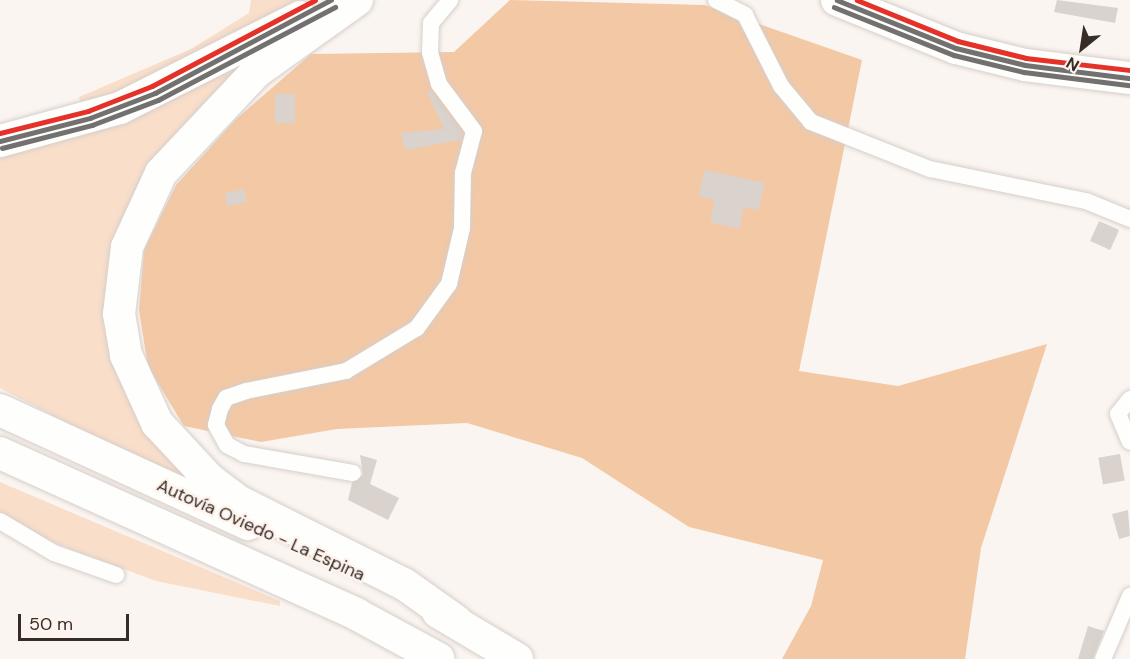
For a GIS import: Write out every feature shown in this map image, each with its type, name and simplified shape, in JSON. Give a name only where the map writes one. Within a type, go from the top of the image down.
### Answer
[{"type":"highway","points":[[0,141],[90,118],[155,93],[331,0]]},
{"type":"highway","points":[[357,0],[256,72],[161,173],[127,247],[119,314],[126,355],[158,423],[209,479],[240,502],[404,584],[456,621]]},
{"type":"highway","points":[[837,0],[956,48],[1025,65],[1130,78]]},
{"type":"highway","name":"Autovía Oviedo - La Espina","points":[[0,410],[456,621],[517,659]]},
{"type":"highway","points":[[0,453],[99,502]]},
{"type":"highway","points":[[0,463],[99,502],[356,614],[439,659]]},
{"type":"street","points":[[353,473],[244,454],[226,445],[216,425],[220,409],[226,398],[246,391],[346,371],[417,328],[448,284],[474,131],[439,84],[430,52],[431,23],[450,0]]},
{"type":"street","points":[[716,0],[745,15],[781,86],[811,122],[930,169],[1086,201],[1130,219]]},
{"type":"street","points":[[1130,399],[1119,414],[1130,442]]},
{"type":"street","points":[[0,521],[54,553],[116,575]]},
{"type":"street","points":[[1103,659],[1130,596]]},
{"type":"shaded area","points":[[251,0],[305,0],[83,108],[79,97],[191,49],[249,13]]},
{"type":"shaded area","points":[[510,0],[705,5],[862,60],[799,371],[898,386],[1047,344],[981,548],[965,659],[782,659],[811,606],[823,560],[689,527],[582,458],[467,423],[337,429],[261,442],[184,426],[148,367],[139,310],[144,250],[176,185],[236,119],[311,54],[454,52]]},
{"type":"shaded area","points":[[279,43],[201,114],[112,314],[202,485],[162,472],[0,388],[0,152]]},
{"type":"shaded area","points":[[0,482],[280,601],[280,606],[156,581],[49,541],[0,513]]},
{"type":"building","points":[[1057,0],[1118,8],[1115,23],[1054,12]]},
{"type":"building","points":[[431,91],[463,133],[461,140],[405,150],[401,133],[444,129],[427,92]]},
{"type":"building","points":[[275,94],[295,94],[295,123],[275,123]]},
{"type":"building","points":[[705,170],[765,183],[758,210],[744,207],[739,229],[710,222],[715,200],[698,196]]},
{"type":"building","points":[[244,189],[247,202],[227,206],[225,193]]},
{"type":"building","points":[[1099,221],[1119,230],[1110,250],[1090,241]]},
{"type":"building","points":[[1120,454],[1125,481],[1103,484],[1098,458]]},
{"type":"building","points":[[360,455],[377,460],[370,484],[399,498],[388,520],[348,500],[352,483],[363,475]]},
{"type":"building","points":[[1128,510],[1130,536],[1119,539],[1112,514]]},
{"type":"building","points":[[1088,626],[1104,631],[1093,659],[1078,659]]},
{"type":"transit line","points":[[0,133],[88,111],[152,86],[315,0]]},
{"type":"transit line","points":[[0,141],[90,118],[155,93],[331,0]]},
{"type":"transit line","points":[[837,0],[956,48],[1025,65],[1130,78]]},
{"type":"transit line","points":[[857,0],[958,41],[1026,58],[1130,70]]},
{"type":"transit line","points":[[2,148],[92,125],[158,100],[335,7]]},
{"type":"transit line","points":[[834,7],[954,55],[1024,72],[1129,85]]}]
